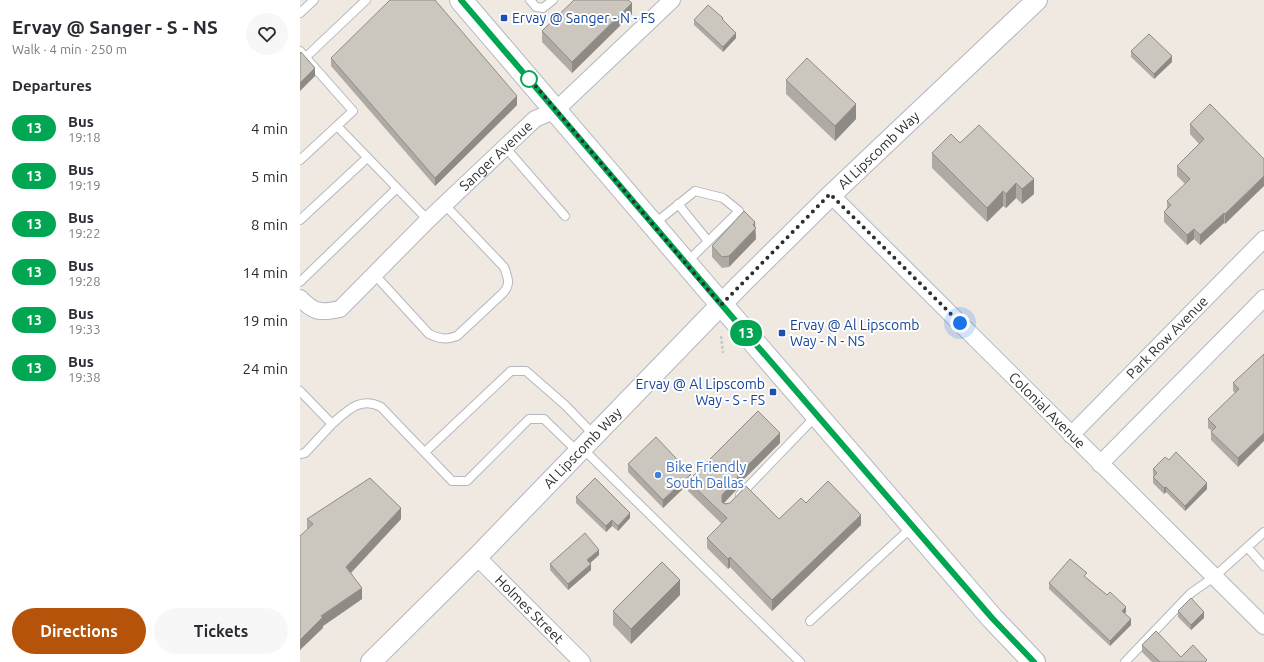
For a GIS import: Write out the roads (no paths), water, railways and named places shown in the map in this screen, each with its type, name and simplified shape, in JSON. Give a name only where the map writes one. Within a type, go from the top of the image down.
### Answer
[{"type":"main road","points":[[461,0],[721,305],[914,525],[992,618],[1034,662]]},
{"type":"street","name":"Sanger Avenue","points":[[300,298],[307,306],[323,312],[340,309],[444,204],[535,119],[556,110],[672,0]]},
{"type":"street","name":"Al Lipscomb Way","points":[[371,662],[586,446],[830,194],[1035,0]]},
{"type":"street","name":"Colonial Avenue","points":[[830,194],[1214,578],[1264,626]]},
{"type":"street","name":"Park Row Avenue","points":[[1071,435],[1264,239]]},
{"type":"street","points":[[1100,464],[1264,298]]},
{"type":"street","name":"Holmes Street","points":[[477,557],[582,662]]},
{"type":"lane","points":[[300,13],[314,0]]},
{"type":"lane","points":[[300,160],[353,111],[303,54],[366,0]]},
{"type":"lane","points":[[530,0],[536,7],[543,8],[553,0]]},
{"type":"lane","points":[[337,126],[396,189],[428,220]]},
{"type":"lane","points":[[505,147],[565,216]]},
{"type":"lane","points":[[300,220],[367,158]]},
{"type":"lane","points":[[300,282],[396,189]]},
{"type":"lane","points":[[653,224],[695,191],[723,198],[739,211],[686,263]]},
{"type":"lane","points":[[374,274],[430,334],[440,339],[450,339],[457,336],[503,293],[508,287],[509,279],[504,267],[444,204]]},
{"type":"lane","points":[[678,204],[708,241]]},
{"type":"lane","points":[[425,452],[511,371],[526,371],[565,405],[586,446]]},
{"type":"lane","points":[[300,391],[332,424]]},
{"type":"lane","points":[[300,454],[305,453],[332,424],[352,406],[366,402],[374,403],[381,407],[452,481],[467,481],[529,419],[544,419],[586,446],[800,662]]},
{"type":"lane","points":[[732,503],[817,415]]},
{"type":"lane","points":[[810,621],[914,525]]},
{"type":"lane","points":[[1125,662],[1192,593],[1214,578],[1264,532]]},
{"type":"lane","points":[[1248,548],[1264,566]]},
{"type":"place","name":"Ervay @ Sanger - N - FS","points":[[504,18]]},
{"type":"place","name":"Ervay @ Al Lipscomb Way - N - NS","points":[[782,333]]},
{"type":"place","name":"Ervay @ Al Lipscomb Way - S - FS","points":[[773,392]]},
{"type":"place","name":"Bike Friendly South Dallas","points":[[658,475]]}]
